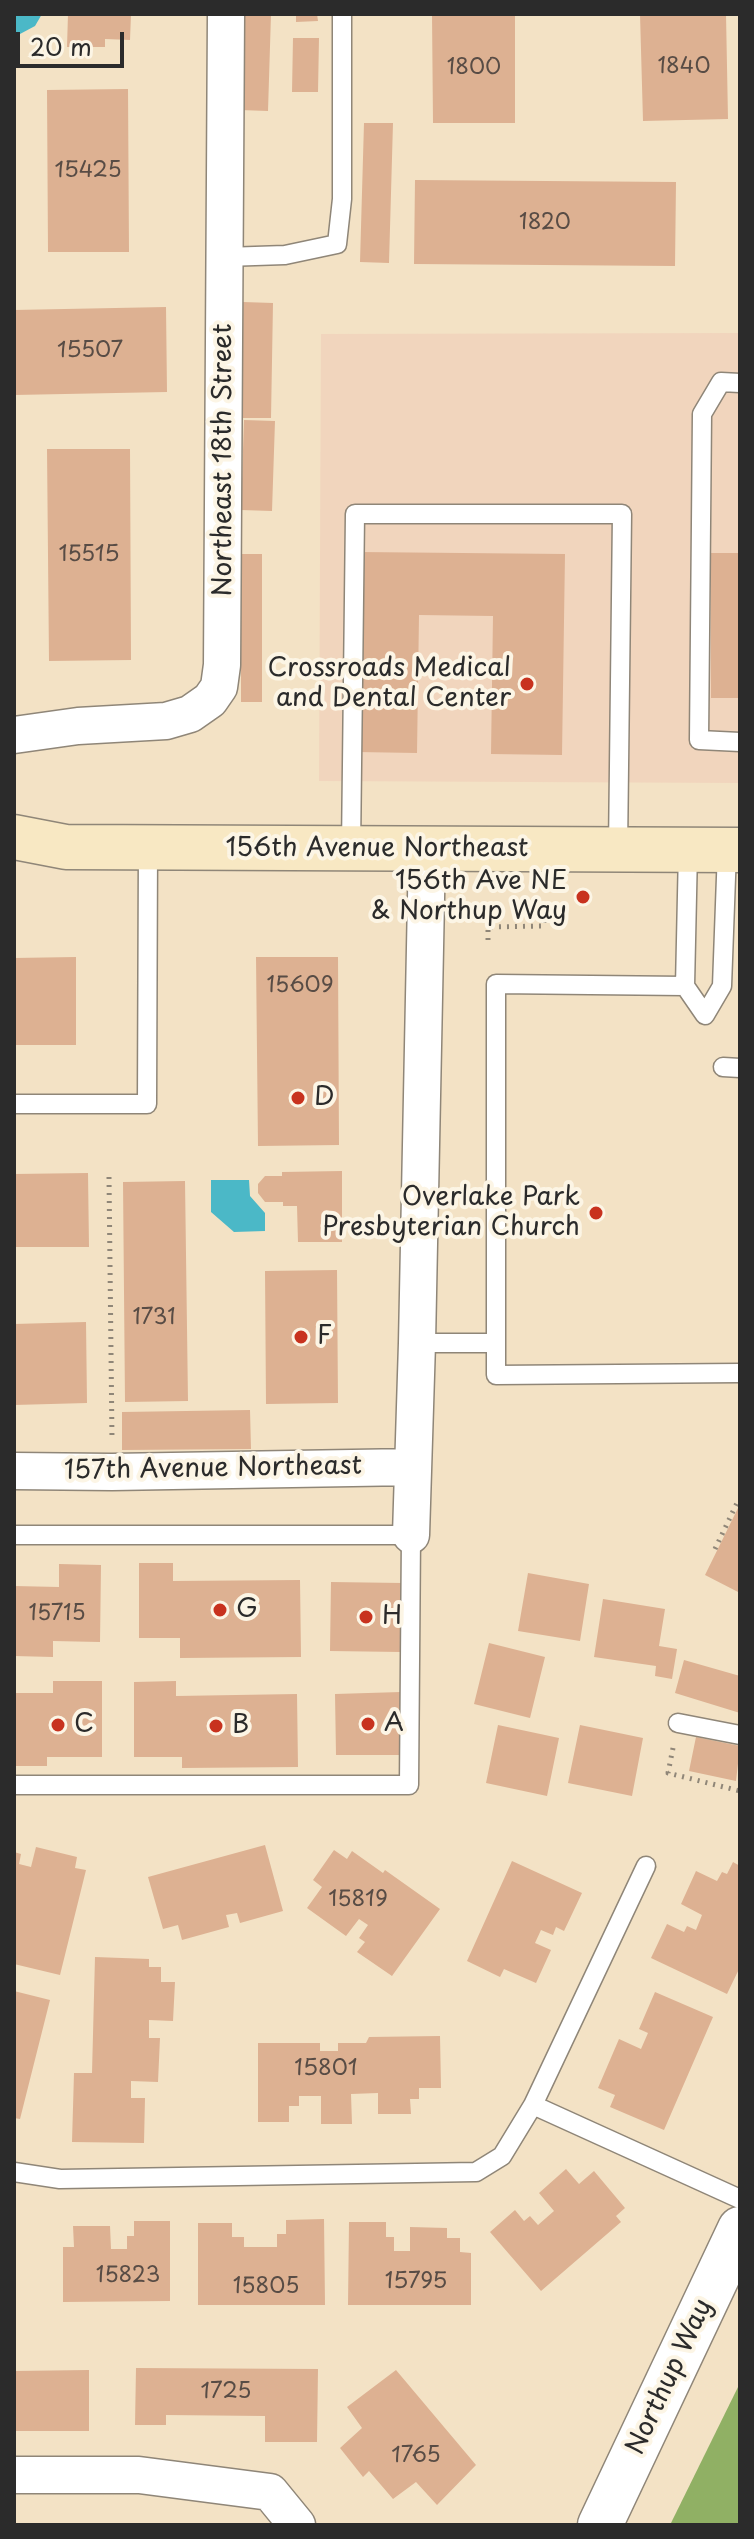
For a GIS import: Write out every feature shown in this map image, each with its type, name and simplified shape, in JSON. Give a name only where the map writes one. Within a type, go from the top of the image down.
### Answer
[{"type":"main road","name":"156th Avenue Northeast","points":[[14,833],[66,847],[718,850]]},
{"type":"street","name":"Northeast 18th Street","points":[[14,735],[78,726],[166,721],[190,714],[210,700],[219,687],[222,665],[226,14]]},
{"type":"street","points":[[411,1535],[427,849]]},
{"type":"street","name":"157th Avenue Northeast","points":[[14,1471],[412,1467]]},
{"type":"street","name":"Northup Way","points":[[600,2525],[740,2229]]},
{"type":"street","points":[[14,2475],[139,2475],[270,2492],[297,2525]]},
{"type":"lane","points":[[225,257],[285,255],[337,244],[342,199],[342,14]]},
{"type":"lane","points":[[740,383],[721,382],[702,414],[699,740],[740,742]]},
{"type":"lane","points":[[351,849],[355,514],[622,514],[618,850]]},
{"type":"lane","points":[[14,1104],[147,1104],[148,847]]},
{"type":"lane","points":[[718,850],[722,986],[705,1015],[685,986],[718,850]]},
{"type":"lane","points":[[685,986],[496,984],[496,1375],[740,1373]]},
{"type":"lane","points":[[417,1343],[496,1343]]},
{"type":"lane","points":[[14,1535],[411,1535],[409,1785],[14,1785]]},
{"type":"lane","points":[[678,1723],[740,1735]]},
{"type":"lane","points":[[14,2172],[60,2179],[476,2172],[502,2156],[533,2105],[646,1866]]},
{"type":"lane","points":[[533,2105],[740,2199]]},
{"type":"path","points":[[488,940],[488,927],[544,926],[544,903]]},
{"type":"path","points":[[109,1177],[112,1472]]},
{"type":"path","points":[[715,1549],[737,1503],[740,1505]]},
{"type":"path","points":[[678,1723],[668,1773],[740,1791]]},
{"type":"shaded area","points":[[740,333],[740,783],[319,781],[321,334]]},
{"type":"green space","points":[[740,2383],[740,2525],[670,2525]]},
{"type":"water","points":[[14,14],[42,14],[35,26],[20,34],[14,33]]},
{"type":"water","points":[[211,1180],[249,1180],[250,1196],[265,1213],[265,1231],[234,1232],[211,1212]]},
{"type":"building","points":[[68,14],[131,14],[130,40],[105,39],[105,47],[67,47]]},
{"type":"building","points":[[242,14],[271,14],[268,111],[240,110]]},
{"type":"building","points":[[296,14],[317,14],[318,21],[296,22]]},
{"type":"building","points":[[432,14],[515,14],[515,123],[433,123]]},
{"type":"building","points":[[640,14],[726,14],[728,119],[643,121]]},
{"type":"building","points":[[293,38],[319,38],[318,92],[292,92]]},
{"type":"building","points":[[128,89],[129,252],[48,252],[47,90]]},
{"type":"building","points":[[364,123],[393,123],[389,263],[360,262]]},
{"type":"building","points":[[415,180],[676,182],[675,266],[414,264]]},
{"type":"building","points":[[243,302],[273,303],[271,418],[241,418]]},
{"type":"building","points":[[166,307],[167,392],[14,395],[14,310]]},
{"type":"building","points":[[244,420],[275,421],[272,511],[241,510]]},
{"type":"building","points":[[47,449],[130,449],[131,660],[49,661]]},
{"type":"building","name":"Crossroads Medical and Dental Center","points":[[359,552],[565,554],[562,755],[491,754],[493,616],[419,615],[417,753],[357,752]]},
{"type":"building","points":[[711,553],[740,553],[740,698],[711,698]]},
{"type":"building","points":[[241,554],[262,554],[262,702],[241,702]]},
{"type":"building","points":[[76,957],[76,1045],[14,1045],[14,958]]},
{"type":"building","points":[[256,957],[338,957],[339,1145],[258,1146]]},
{"type":"building","points":[[342,1171],[342,1242],[298,1242],[297,1206],[265,1202],[258,1193],[258,1184],[265,1176],[282,1176],[282,1172]]},
{"type":"building","points":[[88,1173],[89,1247],[14,1247],[14,1174]]},
{"type":"building","points":[[185,1181],[188,1401],[125,1402],[123,1182]]},
{"type":"building","name":"F","points":[[337,1270],[338,1403],[266,1404],[265,1271]]},
{"type":"building","points":[[86,1322],[87,1403],[14,1405],[14,1324]]},
{"type":"building","points":[[250,1410],[251,1449],[122,1450],[122,1412]]},
{"type":"building","points":[[740,1509],[740,1593],[705,1575]]},
{"type":"building","name":"G","points":[[139,1563],[173,1563],[173,1581],[300,1580],[301,1657],[180,1658],[180,1638],[139,1638]]},
{"type":"building","points":[[59,1564],[101,1565],[100,1642],[53,1641],[53,1657],[14,1656],[14,1586],[59,1587]]},
{"type":"building","points":[[528,1573],[589,1584],[580,1641],[518,1631]]},
{"type":"building","name":"H","points":[[331,1582],[402,1583],[401,1652],[330,1651]]},
{"type":"building","points":[[603,1599],[665,1609],[659,1646],[677,1649],[672,1679],[655,1676],[656,1666],[594,1657]]},
{"type":"building","points":[[489,1643],[545,1657],[530,1718],[474,1704]]},
{"type":"building","points":[[684,1660],[740,1676],[740,1713],[675,1693]]},
{"type":"building","name":"C","points":[[53,1681],[102,1681],[102,1757],[47,1757],[47,1766],[14,1766],[14,1693],[53,1693]]},
{"type":"building","name":"B","points":[[176,1681],[176,1696],[297,1694],[298,1767],[182,1768],[182,1757],[134,1757],[134,1682]]},
{"type":"building","name":"A","points":[[401,1692],[401,1755],[336,1755],[335,1694]]},
{"type":"building","points":[[498,1725],[559,1738],[547,1796],[486,1783]]},
{"type":"building","points":[[580,1725],[643,1738],[632,1796],[568,1783]]},
{"type":"building","points":[[696,1737],[740,1746],[736,1781],[689,1771]]},
{"type":"building","points":[[265,1845],[283,1911],[240,1923],[237,1913],[226,1915],[229,1927],[182,1940],[178,1925],[163,1929],[148,1877]]},
{"type":"building","points":[[36,1847],[77,1857],[75,1868],[86,1870],[60,1975],[14,1964],[14,1852],[21,1854],[19,1864],[31,1867]]},
{"type":"building","points":[[334,1850],[347,1859],[352,1851],[440,1909],[392,1976],[357,1952],[365,1942],[359,1938],[368,1925],[359,1919],[346,1936],[307,1908],[322,1887],[313,1880]]},
{"type":"building","points":[[512,1861],[582,1893],[564,1931],[556,1927],[553,1935],[541,1930],[535,1943],[551,1950],[536,1983],[504,1969],[500,1977],[467,1961]]},
{"type":"building","points":[[733,1862],[740,1866],[740,1967],[727,1994],[651,1958],[667,1924],[684,1932],[687,1926],[696,1930],[702,1915],[681,1904],[696,1871],[717,1881],[722,1872],[727,1874]]},
{"type":"building","points":[[95,1957],[149,1959],[149,1967],[161,1967],[161,1982],[175,1982],[173,2021],[149,2020],[149,2038],[160,2038],[158,2082],[131,2081],[131,2098],[145,2098],[144,2143],[72,2142],[74,2073],[92,2073]]},
{"type":"building","points":[[14,1991],[50,2000],[20,2119],[14,2118]]},
{"type":"building","points":[[655,1992],[713,2017],[664,2130],[610,2107],[615,2095],[598,2088],[619,2039],[641,2049],[648,2033],[639,2029]]},
{"type":"building","points":[[440,2036],[441,2088],[419,2088],[419,2099],[410,2099],[411,2114],[378,2114],[378,2093],[351,2094],[352,2124],[321,2124],[321,2096],[299,2096],[299,2106],[289,2106],[289,2122],[258,2122],[258,2043],[320,2043],[320,2051],[338,2051],[338,2043],[366,2043],[369,2037]]},
{"type":"building","points":[[566,2169],[579,2184],[594,2171],[625,2208],[616,2216],[621,2222],[541,2291],[490,2232],[515,2210],[524,2221],[530,2216],[538,2225],[554,2211],[539,2193]]},
{"type":"building","points":[[324,2219],[325,2305],[198,2305],[198,2223],[232,2223],[232,2237],[244,2237],[244,2247],[277,2247],[277,2234],[286,2234],[286,2220]]},
{"type":"building","points":[[134,2221],[170,2221],[170,2301],[63,2302],[63,2247],[74,2247],[73,2226],[110,2226],[111,2249],[127,2249],[127,2236],[134,2236]]},
{"type":"building","points":[[349,2222],[386,2222],[386,2237],[394,2237],[394,2251],[410,2251],[410,2227],[447,2228],[447,2238],[460,2238],[460,2252],[471,2253],[471,2305],[348,2305]]},
{"type":"building","points":[[136,2368],[318,2369],[317,2442],[265,2442],[265,2416],[166,2415],[166,2425],[135,2425]]},
{"type":"building","points":[[89,2370],[89,2431],[14,2431],[14,2371]]},
{"type":"building","points":[[396,2370],[476,2465],[437,2505],[416,2482],[393,2499],[369,2471],[363,2477],[340,2448],[362,2428],[347,2407]]},
{"type":"place","name":"Crossroads Medical and Dental Center","points":[[527,684]]},
{"type":"place","name":"156th Ave NE & Northup Way","points":[[583,897]]},
{"type":"place","name":"D","points":[[298,1098]]},
{"type":"place","name":"Overlake Park Presbyterian Church","points":[[596,1213]]},
{"type":"place","name":"F","points":[[301,1337]]},
{"type":"place","name":"G","points":[[220,1610]]},
{"type":"place","name":"H","points":[[366,1617]]},
{"type":"place","name":"A","points":[[368,1724]]},
{"type":"place","name":"C","points":[[58,1725]]},
{"type":"place","name":"B","points":[[216,1726]]}]
